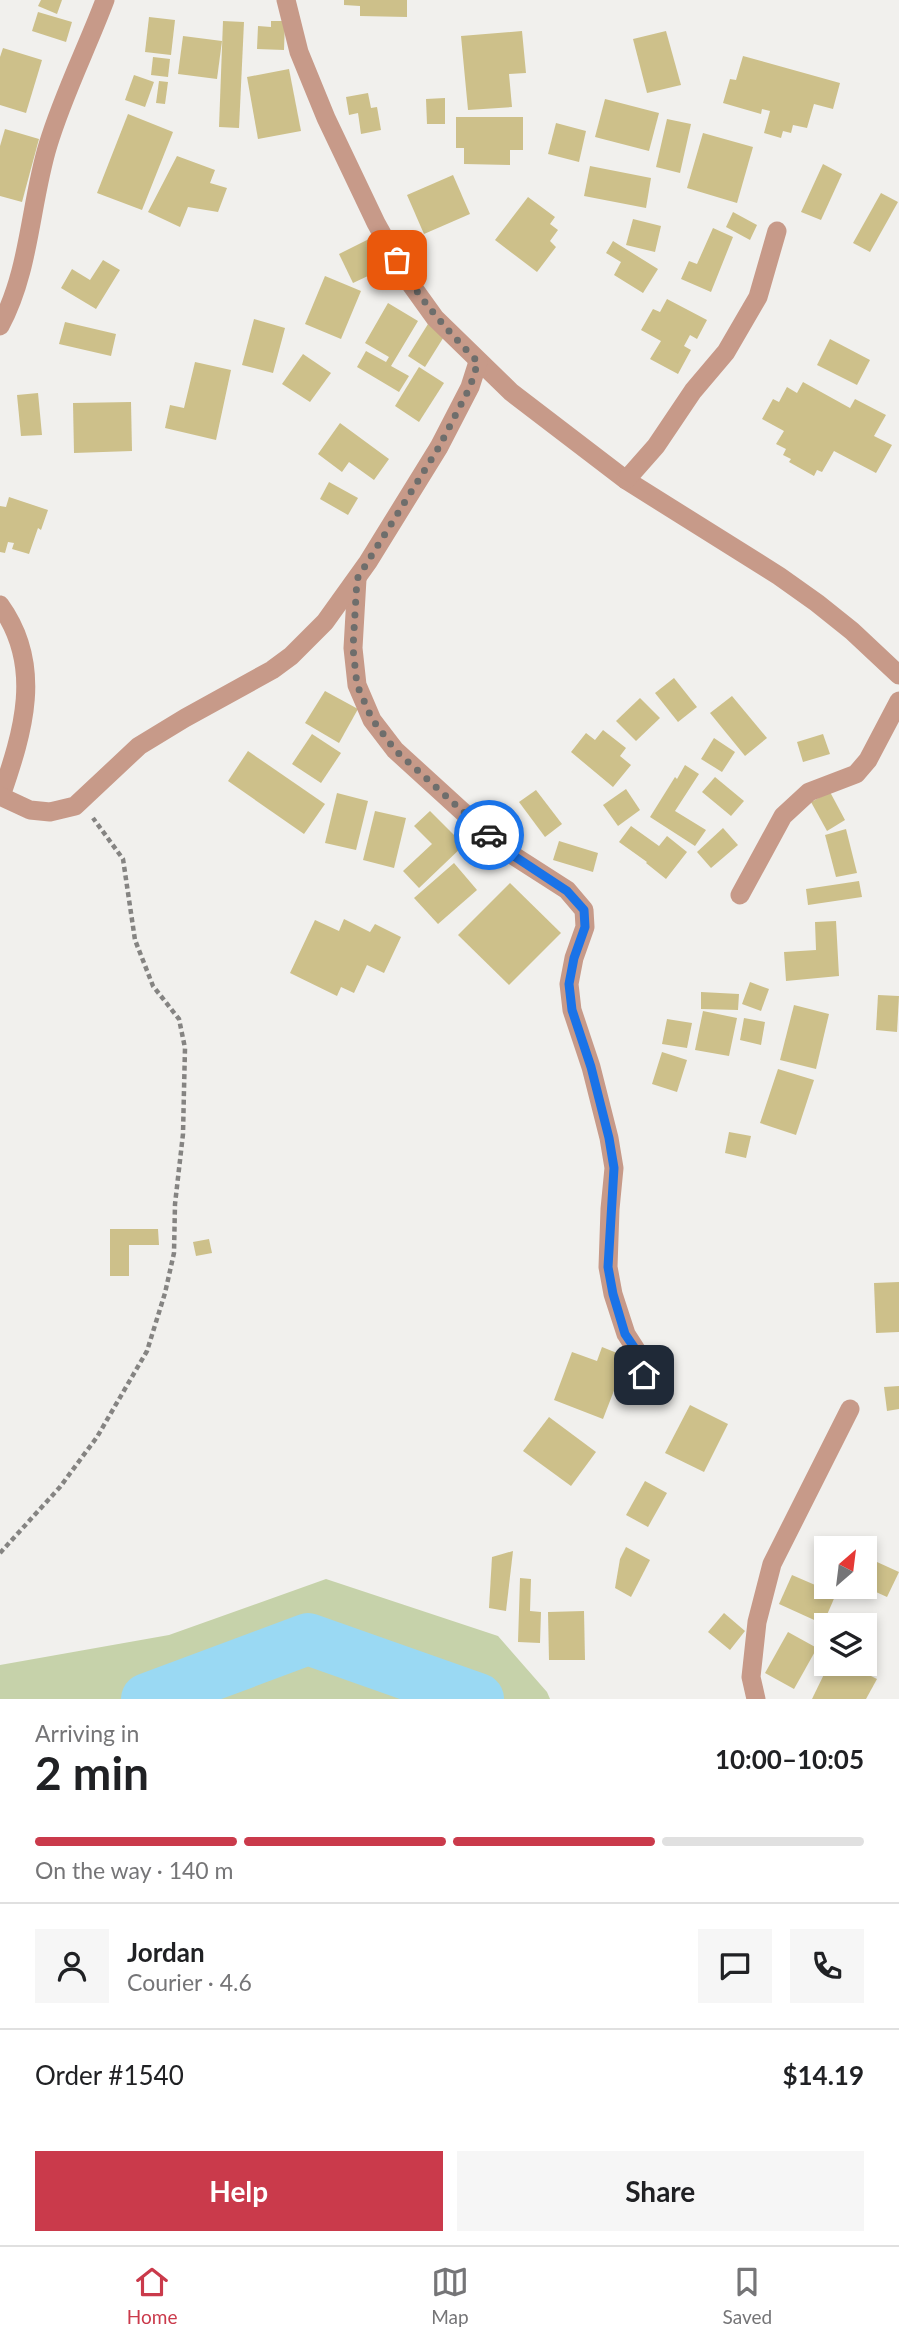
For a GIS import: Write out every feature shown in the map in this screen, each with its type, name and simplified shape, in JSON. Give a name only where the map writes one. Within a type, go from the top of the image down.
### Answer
[{"type":"street","points":[[0,326],[18,283],[48,145],[105,0]]},
{"type":"street","points":[[286,0],[304,63],[326,118],[376,223],[407,279],[435,318],[511,392],[626,480],[808,597],[852,631],[899,675]]},
{"type":"street","points":[[626,480],[656,446],[693,391],[726,352],[758,297],[777,231]]},
{"type":"street","points":[[0,606],[17,633],[26,666],[26,696],[14,757],[0,796],[30,810],[50,812],[75,806],[139,747],[272,670],[291,656],[325,622],[357,579],[439,447],[470,387],[478,362]]},
{"type":"street","points":[[357,579],[353,648],[357,685],[372,719],[395,750],[485,832],[514,856],[567,891],[584,910],[585,927],[574,958],[569,984],[572,1010],[591,1067],[614,1168],[608,1267],[613,1294],[625,1334],[642,1359],[644,1375]]},
{"type":"street","points":[[740,895],[783,816],[809,792],[856,774],[869,760],[899,701]]},
{"type":"street","points":[[756,1699],[751,1677],[757,1622],[772,1564],[850,1409]]},
{"type":"path","points":[[0,1553],[60,1487],[97,1437],[148,1351],[174,1253],[183,1134],[185,1048],[179,1019],[153,986],[135,940],[123,859],[97,821],[75,806]]},
{"type":"green space","points":[[326,1579],[498,1636],[547,1692],[550,1699],[0,1699],[0,1665],[169,1635]]},
{"type":"building","points":[[41,0],[62,0],[57,14],[38,6]]},
{"type":"building","points":[[344,0],[407,0],[407,17],[360,16],[360,6],[344,5]]},
{"type":"building","points":[[38,12],[72,22],[66,42],[32,31]]},
{"type":"building","points":[[149,17],[175,20],[171,55],[145,52]]},
{"type":"building","points":[[223,21],[244,22],[239,128],[219,127]]},
{"type":"building","points":[[271,21],[285,21],[284,50],[257,49],[258,26],[271,27]]},
{"type":"building","points":[[522,31],[526,73],[509,74],[512,107],[468,110],[461,36]]},
{"type":"building","points":[[666,31],[681,85],[647,93],[633,39]]},
{"type":"building","points":[[183,36],[222,41],[217,79],[178,74]]},
{"type":"building","points":[[3,48],[42,60],[26,113],[0,105],[0,57]]},
{"type":"building","points":[[743,56],[840,83],[833,109],[814,104],[807,128],[793,125],[791,133],[783,131],[781,138],[764,133],[770,111],[762,109],[761,114],[723,103],[730,79],[736,80]]},
{"type":"building","points":[[153,57],[170,59],[168,77],[151,75]]},
{"type":"building","points":[[289,69],[301,131],[258,139],[247,77]]},
{"type":"building","points":[[134,75],[154,82],[145,107],[125,100]]},
{"type":"building","points":[[159,81],[168,82],[165,104],[156,103]]},
{"type":"building","points":[[368,93],[371,108],[377,107],[381,130],[361,134],[358,113],[349,115],[346,97]]},
{"type":"building","points":[[445,98],[445,124],[427,124],[426,99]]},
{"type":"building","points":[[605,99],[659,113],[649,151],[595,137]]},
{"type":"building","points":[[128,114],[173,132],[142,210],[97,193]]},
{"type":"building","points":[[456,117],[523,117],[523,150],[510,150],[510,165],[464,164],[464,148],[456,148]]},
{"type":"building","points":[[667,119],[691,124],[680,173],[656,167]]},
{"type":"building","points":[[556,123],[586,131],[579,162],[548,154]]},
{"type":"building","points":[[5,129],[39,139],[22,202],[0,196],[0,146]]},
{"type":"building","points":[[703,133],[753,147],[737,203],[687,188]]},
{"type":"building","points":[[177,156],[215,170],[210,183],[227,188],[218,212],[188,207],[180,227],[148,212]]},
{"type":"building","points":[[823,164],[842,174],[821,220],[801,212]]},
{"type":"building","points":[[590,166],[651,178],[646,208],[584,196]]},
{"type":"building","points":[[453,175],[470,214],[424,234],[407,195]]},
{"type":"building","points":[[881,193],[898,202],[870,252],[853,243]]},
{"type":"building","points":[[528,197],[555,217],[550,224],[558,230],[550,241],[556,247],[537,272],[495,240]]},
{"type":"building","points":[[733,212],[757,225],[750,240],[726,227]]},
{"type":"building","points":[[633,219],[661,226],[655,252],[626,245]]},
{"type":"building","points":[[713,228],[733,237],[711,292],[681,279],[689,261],[697,264]]},
{"type":"building","points":[[371,238],[385,268],[353,283],[339,254]]},
{"type":"building","points":[[613,241],[658,269],[643,293],[614,275],[621,262],[606,253]]},
{"type":"building","points":[[103,260],[120,270],[96,309],[61,288],[72,269],[90,280]]},
{"type":"building","points":[[325,276],[361,291],[341,339],[305,324]]},
{"type":"building","points":[[667,299],[707,320],[697,339],[690,335],[684,346],[691,350],[678,374],[650,359],[661,341],[641,330],[653,309],[660,312]]},
{"type":"building","points":[[388,303],[418,321],[391,366],[409,376],[399,392],[357,367],[366,351],[386,362],[389,357],[365,343]]},
{"type":"building","points":[[254,319],[285,328],[273,373],[242,365]]},
{"type":"building","points":[[65,322],[116,334],[111,356],[59,344]]},
{"type":"building","points":[[428,324],[445,335],[425,367],[408,356]]},
{"type":"building","points":[[830,339],[870,360],[857,385],[817,365]]},
{"type":"building","points":[[303,354],[331,373],[310,402],[282,384]]},
{"type":"building","points":[[195,362],[231,370],[216,440],[165,428],[170,405],[184,408]]},
{"type":"building","points":[[419,367],[444,383],[419,422],[395,406]]},
{"type":"building","points":[[803,382],[850,408],[855,399],[886,415],[874,436],[892,445],[876,473],[834,451],[822,472],[817,470],[814,476],[789,462],[791,459],[783,455],[786,449],[776,444],[784,431],[762,419],[773,399],[779,402],[787,387],[797,393]]},
{"type":"building","points":[[38,393],[42,435],[21,436],[17,395]]},
{"type":"building","points":[[131,402],[132,451],[74,453],[73,403]]},
{"type":"building","points":[[340,423],[389,459],[374,480],[349,462],[342,472],[318,454]]},
{"type":"building","points":[[329,482],[358,498],[348,515],[320,499]]},
{"type":"building","points":[[9,497],[48,510],[29,554],[12,549],[14,543],[8,542],[5,553],[0,552],[0,506],[6,507]]},
{"type":"building","points":[[674,678],[697,707],[678,722],[655,693]]},
{"type":"building","points":[[325,691],[358,709],[339,743],[305,723]]},
{"type":"building","points":[[732,696],[767,738],[745,756],[710,713]]},
{"type":"building","points":[[640,698],[660,718],[636,741],[616,721]]},
{"type":"building","points":[[603,730],[626,748],[620,756],[631,765],[613,787],[571,752],[586,733],[595,740]]},
{"type":"building","points":[[312,734],[341,753],[321,783],[292,764]]},
{"type":"building","points":[[823,734],[830,754],[803,762],[797,742]]},
{"type":"building","points":[[714,738],[735,752],[722,772],[701,759]]},
{"type":"building","points":[[248,751],[325,804],[304,834],[228,781]]},
{"type":"building","points":[[685,765],[699,774],[675,811],[706,830],[695,846],[650,817]]},
{"type":"building","points":[[715,777],[744,801],[731,816],[702,792]]},
{"type":"building","points":[[626,789],[640,810],[618,826],[603,805]]},
{"type":"building","points":[[536,790],[562,824],[545,837],[519,802]]},
{"type":"building","points":[[830,792],[845,820],[827,831],[811,802]]},
{"type":"building","points":[[337,793],[368,801],[356,850],[325,843]]},
{"type":"building","points":[[375,811],[406,818],[394,868],[363,860]]},
{"type":"building","points":[[430,811],[464,845],[419,888],[403,871],[432,844],[414,826]]},
{"type":"building","points":[[631,826],[659,846],[667,836],[687,852],[666,879],[619,842]]},
{"type":"building","points":[[723,828],[738,845],[711,868],[697,852]]},
{"type":"building","points":[[846,829],[857,873],[836,877],[825,835]]},
{"type":"building","points":[[559,841],[598,853],[593,872],[553,860]]},
{"type":"building","points":[[454,863],[477,890],[438,924],[414,898]]},
{"type":"building","points":[[859,881],[862,897],[808,905],[806,889]]},
{"type":"building","points":[[510,883],[561,933],[509,985],[458,935]]},
{"type":"building","points":[[344,919],[370,932],[375,924],[401,937],[384,973],[367,965],[354,993],[341,987],[337,996],[290,973],[315,920],[339,931]]},
{"type":"building","points":[[836,921],[839,976],[786,981],[784,952],[816,950],[815,922]]},
{"type":"building","points":[[750,982],[769,989],[761,1011],[742,1004]]},
{"type":"building","points":[[701,992],[739,994],[738,1010],[701,1009]]},
{"type":"building","points":[[878,995],[899,996],[897,1032],[876,1030]]},
{"type":"building","points":[[794,1005],[829,1014],[816,1069],[780,1060]]},
{"type":"building","points":[[703,1011],[737,1018],[729,1056],[695,1050]]},
{"type":"building","points":[[744,1018],[765,1022],[761,1045],[740,1040]]},
{"type":"building","points":[[667,1019],[692,1023],[687,1048],[662,1044]]},
{"type":"building","points":[[662,1052],[687,1060],[677,1092],[652,1084]]},
{"type":"building","points":[[778,1069],[814,1080],[796,1135],[760,1123]]},
{"type":"building","points":[[729,1132],[751,1136],[746,1158],[725,1153]]},
{"type":"building","points":[[110,1229],[158,1229],[159,1245],[129,1245],[129,1276],[110,1276]]},
{"type":"building","points":[[209,1239],[212,1253],[196,1256],[193,1242]]},
{"type":"building","points":[[899,1282],[899,1332],[876,1333],[874,1283]]},
{"type":"building","points":[[602,1347],[627,1357],[603,1419],[554,1400],[572,1352],[597,1361]]},
{"type":"building","points":[[899,1386],[899,1409],[887,1411],[884,1387]]},
{"type":"building","points":[[690,1405],[728,1424],[704,1472],[665,1453]]},
{"type":"building","points":[[549,1417],[596,1452],[571,1486],[523,1451]]},
{"type":"building","points":[[645,1481],[667,1493],[648,1527],[626,1515]]},
{"type":"building","points":[[626,1547],[650,1560],[631,1597],[615,1588],[620,1559]]},
{"type":"building","points":[[513,1551],[506,1611],[489,1608],[492,1557]]},
{"type":"building","points":[[877,1562],[899,1572],[887,1597],[877,1592]]},
{"type":"building","points":[[792,1575],[814,1584],[814,1600],[833,1600],[828,1613],[814,1613],[814,1620],[779,1604]]},
{"type":"building","points":[[520,1578],[531,1579],[530,1611],[541,1612],[540,1643],[518,1642]]},
{"type":"building","points":[[584,1611],[585,1660],[549,1660],[548,1612]]},
{"type":"building","points":[[724,1613],[745,1631],[730,1650],[708,1632]]},
{"type":"building","points":[[788,1632],[814,1646],[814,1653],[794,1689],[765,1673]]},
{"type":"building","points":[[823,1676],[871,1676],[877,1679],[866,1699],[812,1699]]},
{"type":"waterway","points":[[147,1699],[308,1639],[478,1699]]},
{"type":"way so far","points":[[397,260],[435,318],[478,362],[462,405],[439,447],[357,579],[353,648],[357,685],[372,719],[395,750],[489,835]]},
{"type":"route","points":[[489,835],[514,856],[567,891],[584,910],[585,927],[574,958],[569,984],[572,1010],[591,1067],[614,1168],[608,1267],[613,1294],[625,1334],[642,1359],[644,1375]]}]
